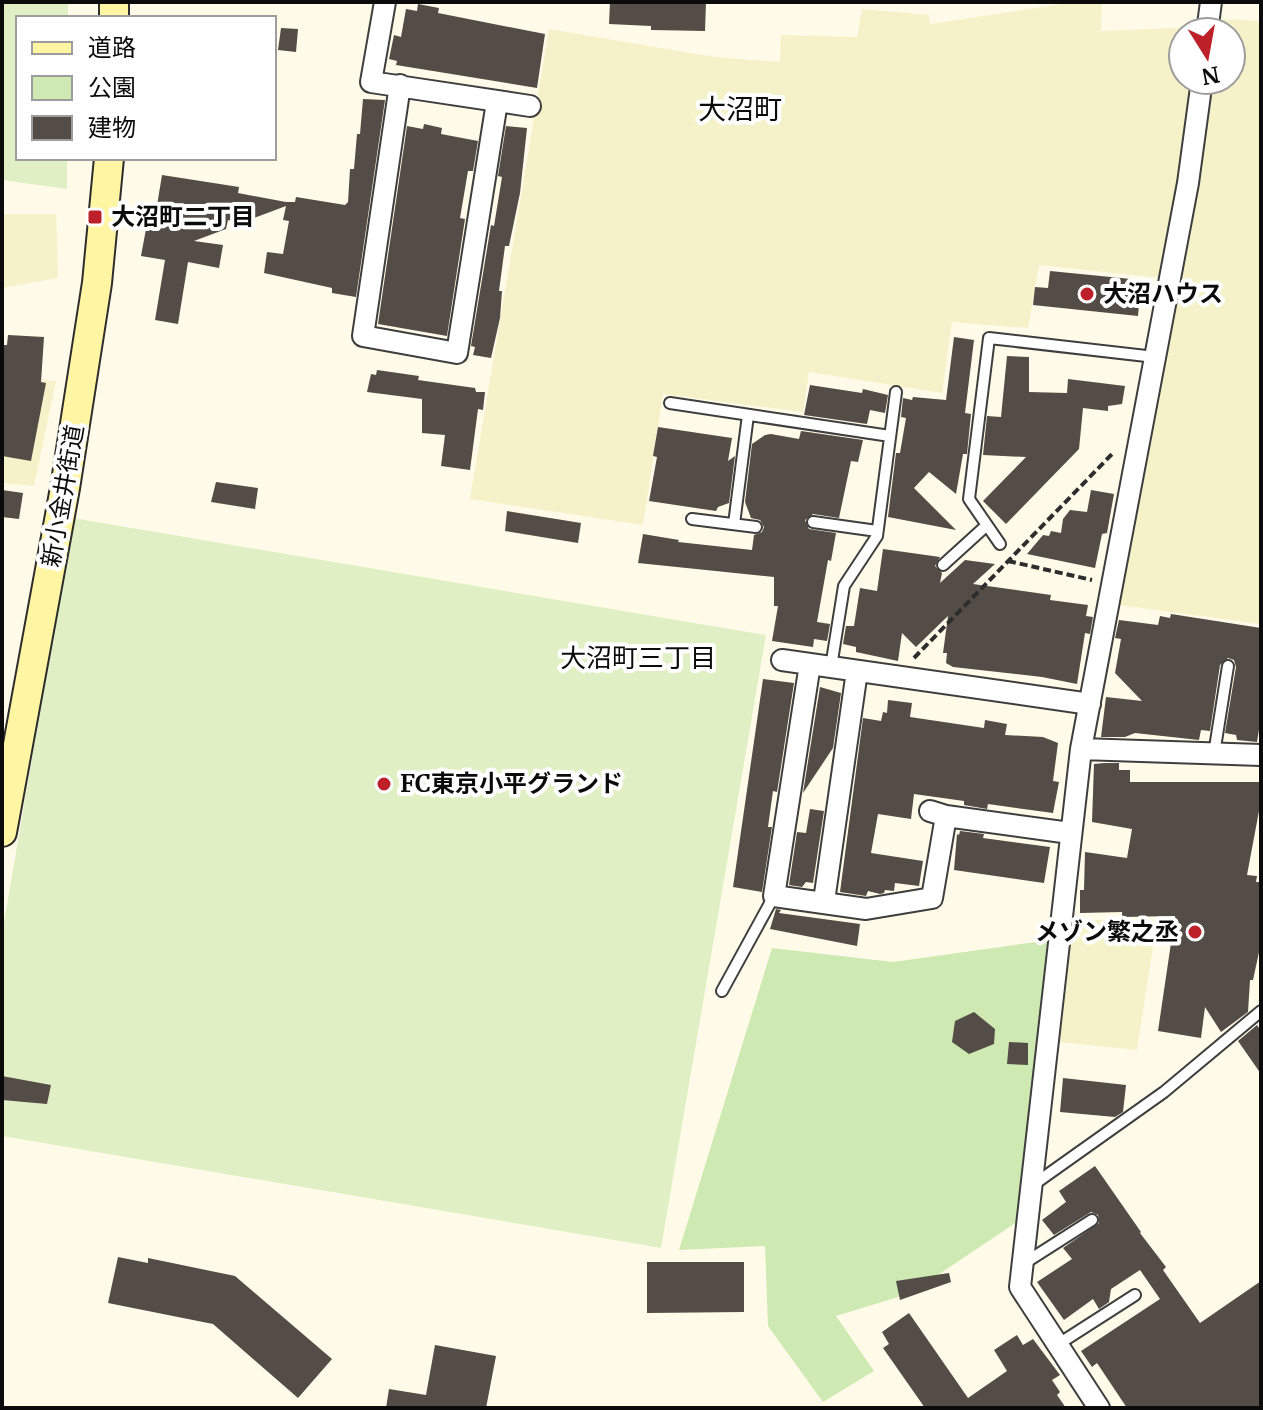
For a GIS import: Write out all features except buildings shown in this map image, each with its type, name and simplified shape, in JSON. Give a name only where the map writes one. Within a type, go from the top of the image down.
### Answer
[{"type":"main road","name":"新小金井街道","points":[[2,832],[65,488],[97,283],[109,160]]},
{"type":"street","points":[[385,2],[371,82],[530,106]]},
{"type":"street","points":[[400,85],[363,336],[457,353],[497,102]]},
{"type":"street","points":[[1099,1408],[1020,1287],[1081,749],[1188,183],[1200,96]]},
{"type":"street","points":[[782,660],[1090,704]]},
{"type":"street","points":[[810,664],[774,896],[866,909],[932,898],[938,814],[1070,833]]},
{"type":"street","points":[[824,901],[857,671]]},
{"type":"street","points":[[1081,749],[1261,755]]},
{"type":"lane","points":[[1000,544],[969,499],[989,338],[1155,357]]},
{"type":"lane","points":[[831,667],[844,586],[877,536],[896,392]]},
{"type":"lane","points":[[670,403],[890,436]]},
{"type":"lane","points":[[734,524],[748,415]]},
{"type":"lane","points":[[692,519],[756,527]]},
{"type":"lane","points":[[813,522],[877,531]]},
{"type":"lane","points":[[943,565],[987,525]]},
{"type":"lane","points":[[1214,754],[1228,666]]},
{"type":"lane","points":[[722,991],[774,896]]},
{"type":"lane","points":[[1033,1185],[1164,1092],[1261,1011]]},
{"type":"lane","points":[[1023,1264],[1092,1220]]},
{"type":"lane","points":[[1057,1345],[1135,1295]]},
{"type":"path","points":[[897,675],[1144,422]]},
{"type":"path","points":[[1008,561],[1113,584]]},
{"type":"shaded area","points":[[1075,2],[1102,2],[1101,31],[1167,28],[1167,96],[1192,96],[1161,278],[1039,265],[1028,328],[952,322],[942,393],[809,372],[803,412],[663,394],[643,525],[470,499],[549,29],[714,57],[780,62],[781,35],[857,37],[862,9],[929,15],[930,24]]},
{"type":"shaded area","points":[[1247,20],[1261,21],[1261,624],[1119,605],[1199,186],[1210,96],[1247,96]]},
{"type":"shaded area","points":[[2,214],[56,214],[58,278],[2,288]]},
{"type":"shaded area","points":[[2,378],[56,381],[34,486],[2,483]]},
{"type":"shaded area","points":[[1073,920],[1157,920],[1137,1050],[1060,1042]]},
{"type":"green space","points":[[2,2],[68,2],[68,16],[16,16],[16,160],[67,160],[67,189],[2,180]]},
{"type":"green space","name":"FC東京小平グランド","points":[[73,518],[766,635],[661,1248],[2,1136],[2,934]]},
{"type":"green space","points":[[1050,940],[1020,1220],[911,1293],[836,1316],[874,1371],[823,1402],[768,1326],[765,1246],[679,1250],[772,948],[893,962]]},
{"type":"place","name":"大沼町二丁目","points":[[95,217]]},
{"type":"place","name":"大沼ハウス","points":[[1087,294]]},
{"type":"place","name":"FC東京小平グランド","points":[[384,784]]},
{"type":"place","name":"メゾン繁之丞","points":[[1195,932]]},
{"type":"district","name":"大沼町","points":[[740,109]]},
{"type":"district","name":"大沼町三丁目","points":[[638,658]]}]
